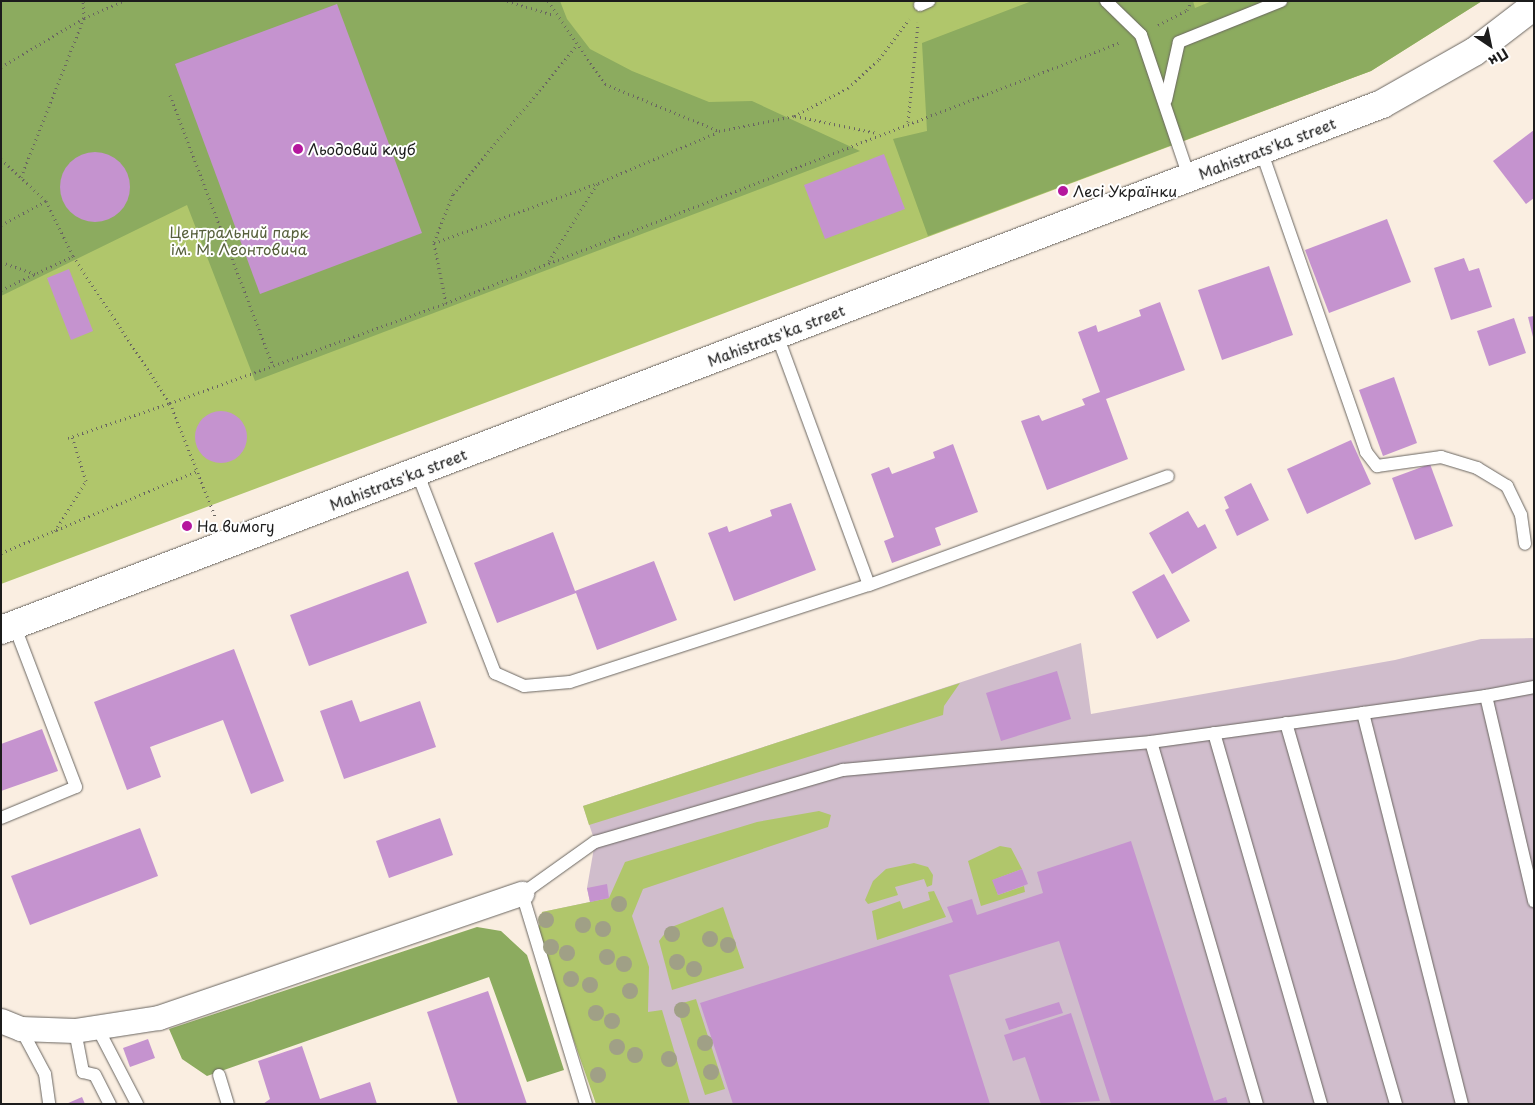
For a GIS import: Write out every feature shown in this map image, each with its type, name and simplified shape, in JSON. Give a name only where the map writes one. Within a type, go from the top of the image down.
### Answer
[{"type":"main road","name":"Mahistrats'ka street","points":[[8,628],[1382,104],[1474,52],[1534,6]]},
{"type":"street","points":[[11,1025],[86,1029],[159,1018],[522,894]]},
{"type":"lane","points":[[1106,1],[1141,35],[1166,100],[1189,177]]},
{"type":"lane","points":[[1166,100],[1179,42],[1280,1]]},
{"type":"lane","points":[[1261,150],[1366,452],[1378,466],[1441,457],[1478,468],[1507,486],[1521,515],[1525,544]]},
{"type":"lane","points":[[777,335],[869,585]]},
{"type":"lane","points":[[417,472],[495,674],[524,686],[570,682],[869,585],[1168,476]]},
{"type":"lane","points":[[1,818],[76,787],[8,628]]},
{"type":"lane","points":[[586,1104],[522,894],[594,842],[843,770],[1151,742],[1486,696],[1534,687]]},
{"type":"lane","points":[[1486,696],[1534,901]]},
{"type":"lane","points":[[1363,713],[1462,1104]]},
{"type":"lane","points":[[1286,724],[1396,1104]]},
{"type":"lane","points":[[1214,733],[1321,1104]]},
{"type":"lane","points":[[1151,742],[1257,1104]]},
{"type":"lane","points":[[11,1025],[45,1074],[49,1104]]},
{"type":"lane","points":[[86,1029],[83,1072],[95,1075],[110,1104]]},
{"type":"lane","points":[[86,1029],[137,1104]]},
{"type":"lane","points":[[219,1075],[228,1104]]},
{"type":"path","points":[[21,177],[84,18],[83,1]]},
{"type":"path","points":[[1,67],[84,18],[123,1]]},
{"type":"path","points":[[507,1],[554,16]]},
{"type":"path","points":[[548,1],[554,16],[616,92],[718,131]]},
{"type":"path","points":[[54,531],[86,481],[70,437],[170,403],[446,303],[908,122],[1141,35],[1187,10],[1191,1]]},
{"type":"path","points":[[908,122],[925,3]]},
{"type":"path","points":[[434,243],[598,183],[718,131],[794,116],[848,88],[879,59],[925,3]]},
{"type":"path","points":[[446,303],[434,243],[453,194],[577,46]]},
{"type":"path","points":[[170,95],[273,366]]},
{"type":"path","points":[[794,116],[878,134]]},
{"type":"path","points":[[1,159],[46,202],[73,256],[170,403],[215,516]]},
{"type":"path","points":[[549,262],[598,183]]},
{"type":"path","points":[[1,226],[46,202]]},
{"type":"path","points":[[1,290],[73,256]]},
{"type":"path","points":[[1,262],[36,274]]},
{"type":"path","points":[[1,553],[197,471]]},
{"type":"shaded area","points":[[1534,638],[1534,1104],[596,1104],[542,912],[590,902],[587,888],[595,842],[583,806],[1081,643],[1091,714],[1395,660],[1481,639]]},
{"type":"green space","name":"Центральний парк ім. М. Леонтовича","points":[[1,1],[1482,1],[1371,71],[1,584]]},
{"type":"green space","points":[[1,1],[560,1],[567,19],[590,49],[632,71],[709,102],[752,101],[860,151],[255,381],[187,205],[1,296]]},
{"type":"green space","points":[[1032,1],[1193,1],[1195,8],[1212,1],[1482,1],[1371,71],[928,236],[893,139],[927,131],[922,43]]},
{"type":"green space","points":[[960,683],[944,706],[943,715],[589,825],[583,806]]},
{"type":"green space","points":[[819,811],[831,815],[828,827],[643,889],[632,916],[649,967],[648,1012],[662,1010],[690,1104],[596,1104],[537,935],[542,912],[609,898],[625,862],[757,822]]},
{"type":"green space","points":[[1000,846],[1011,848],[1022,869],[993,880],[998,895],[1024,886],[1025,892],[981,906],[968,861]]},
{"type":"green space","points":[[914,863],[928,867],[933,875],[932,885],[927,887],[924,879],[895,887],[898,895],[868,904],[865,900],[873,881],[886,869]]},
{"type":"green space","points":[[934,891],[946,917],[877,940],[872,911],[900,901],[903,909],[930,900],[928,892]]},
{"type":"green space","points":[[723,907],[744,968],[672,990],[659,941],[669,928]]},
{"type":"green space","points":[[477,927],[501,931],[527,955],[564,1070],[527,1082],[489,977],[207,1076],[182,1059],[169,1029]]},
{"type":"green space","points":[[696,999],[725,1089],[705,1095],[676,1005]]},
{"type":"building","name":"Льодовий клуб","points":[[337,4],[422,233],[260,294],[175,64]]},
{"type":"building","points":[[1534,130],[1534,198],[1526,204],[1493,161]]},
{"type":"building","points":[[102,152],[115,158],[124,167],[128,173],[130,187],[128,201],[120,212],[109,220],[88,222],[81,220],[70,212],[62,201],[60,180],[62,173],[70,162],[81,154]]},
{"type":"building","points":[[884,154],[905,209],[825,239],[804,185]]},
{"type":"building","points":[[1387,219],[1411,282],[1329,313],[1305,250]]},
{"type":"building","points":[[1464,258],[1469,271],[1479,268],[1492,307],[1451,320],[1434,268]]},
{"type":"building","points":[[1269,266],[1293,335],[1222,360],[1198,290]]},
{"type":"building","points":[[69,269],[93,331],[71,340],[47,278]]},
{"type":"building","points":[[1160,302],[1185,370],[1106,399],[1128,459],[1047,490],[1021,421],[1039,415],[1042,421],[1085,405],[1082,399],[1100,392],[1078,332],[1096,325],[1098,332],[1141,316],[1139,310]]},
{"type":"building","points":[[1534,316],[1534,337],[1533,337],[1528,317]]},
{"type":"building","points":[[1514,318],[1526,353],[1489,366],[1477,331]]},
{"type":"building","points":[[1394,377],[1417,443],[1383,456],[1359,390]]},
{"type":"building","points":[[221,411],[231,413],[239,419],[245,427],[247,437],[245,447],[239,455],[231,461],[221,463],[211,461],[203,455],[197,447],[195,437],[197,427],[203,419],[211,413]]},
{"type":"building","points":[[1351,440],[1371,484],[1307,514],[1287,469]]},
{"type":"building","points":[[953,444],[978,512],[935,528],[941,545],[892,563],[884,541],[894,537],[871,474],[889,467],[892,474],[935,458],[933,452]]},
{"type":"building","points":[[1430,464],[1453,526],[1415,540],[1392,478]]},
{"type":"building","points":[[1251,483],[1269,520],[1237,536],[1225,510],[1229,508],[1224,497]]},
{"type":"building","points":[[791,503],[816,570],[734,601],[708,533],[727,526],[729,532],[772,516],[770,510]]},
{"type":"building","points":[[1188,511],[1198,528],[1205,524],[1217,548],[1172,574],[1149,533]]},
{"type":"building","points":[[553,532],[575,591],[654,561],[677,620],[597,650],[576,593],[497,623],[474,563]]},
{"type":"building","points":[[408,571],[427,623],[309,666],[290,615]]},
{"type":"building","points":[[1164,574],[1190,621],[1157,639],[1132,592]]},
{"type":"building","points":[[234,649],[284,781],[251,794],[223,720],[150,747],[161,777],[127,790],[94,702]]},
{"type":"building","points":[[1057,671],[1071,719],[1001,741],[986,693]]},
{"type":"building","points":[[352,700],[360,722],[420,701],[436,747],[344,779],[320,711]]},
{"type":"building","points":[[42,729],[58,771],[1,791],[1,744]]},
{"type":"building","points":[[440,818],[453,855],[389,878],[376,841]]},
{"type":"building","points":[[140,828],[158,876],[30,925],[11,876]]},
{"type":"building","points":[[1131,841],[1214,1101],[1226,1097],[1228,1104],[1111,1104],[1059,941],[949,975],[990,1104],[733,1104],[700,1003],[953,922],[947,907],[972,899],[977,915],[1043,893],[1037,872]]},
{"type":"building","points":[[1022,869],[1028,884],[998,895],[992,880]]},
{"type":"building","points":[[607,884],[609,898],[590,902],[587,888]]},
{"type":"building","points":[[488,991],[527,1104],[458,1104],[427,1012]]},
{"type":"building","points":[[1059,1002],[1063,1013],[1009,1030],[1005,1019]]},
{"type":"building","points":[[1071,1013],[1100,1101],[1041,1104],[1025,1057],[1013,1061],[1004,1035]]},
{"type":"building","points":[[148,1039],[155,1058],[130,1067],[123,1048]]},
{"type":"building","points":[[302,1046],[320,1099],[370,1082],[377,1104],[263,1104],[270,1099],[258,1061]]},
{"type":"building","points":[[82,1097],[85,1104],[66,1104]]},
{"type":"place","name":"Льодовий клуб","points":[[298,149]]},
{"type":"place","name":"Лесі Українки","points":[[1063,191]]},
{"type":"place","name":"На вимогу","points":[[187,526]]}]
